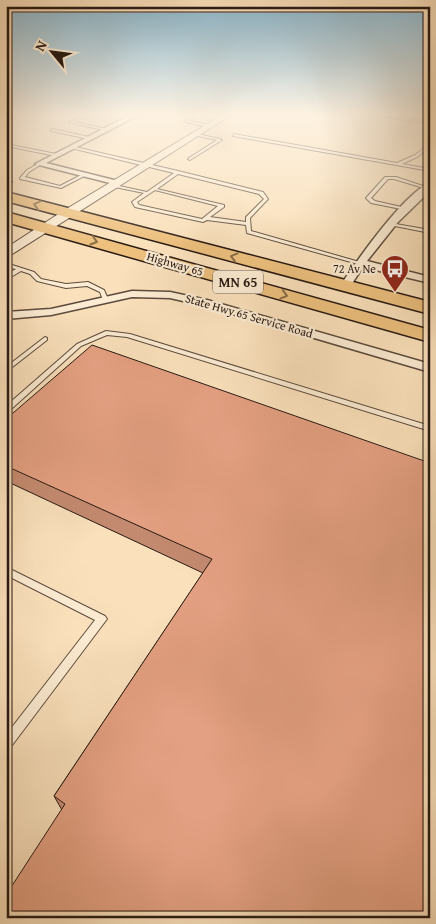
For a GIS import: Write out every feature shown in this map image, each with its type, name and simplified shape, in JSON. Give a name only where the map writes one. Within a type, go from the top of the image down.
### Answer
[{"type":"highway","name":"Highway 65","points":[[6,196],[430,308]]},
{"type":"highway","name":"Highway 65","points":[[6,217],[430,336]]},
{"type":"street","points":[[39,164],[50,158]]},
{"type":"street","points":[[6,244],[67,213],[155,158]]},
{"type":"street","points":[[39,164],[114,184]]},
{"type":"street","points":[[345,286],[360,263],[392,224],[428,187]]},
{"type":"street","points":[[6,254],[42,227]]},
{"type":"street","points":[[360,263],[430,280]]},
{"type":"street","name":"State Hwy 65 Service Road","points":[[6,316],[51,312],[132,294],[170,295],[207,303],[430,368]]},
{"type":"lane","points":[[120,158],[261,192],[266,199],[248,218],[249,232],[360,263]]},
{"type":"lane","points":[[365,158],[430,170]]},
{"type":"lane","points":[[398,164],[411,158]]},
{"type":"lane","points":[[39,164],[28,171],[22,178],[61,187],[84,175]]},
{"type":"lane","points":[[154,189],[222,206],[203,221],[137,206],[134,202],[178,172]]},
{"type":"lane","points":[[404,210],[374,202],[368,198],[386,178],[394,178],[428,187]]},
{"type":"lane","points":[[114,184],[148,193]]},
{"type":"lane","points":[[206,218],[249,224]]},
{"type":"lane","points":[[392,224],[430,232]]},
{"type":"lane","points":[[6,265],[32,273],[39,280],[66,286],[88,284],[102,291],[105,299]]},
{"type":"lane","points":[[6,278],[20,269]]},
{"type":"lane","points":[[6,410],[79,345],[106,333],[128,335],[430,429]]},
{"type":"lane","points":[[6,370],[45,339]]},
{"type":"lane","points":[[6,572],[102,619],[6,744]]},
{"type":"building","points":[[92,345],[430,463],[430,918],[6,918],[6,895],[65,804],[54,796],[212,559],[6,466],[6,419]]},
{"type":"place","name":"72 Av Ne","points":[[395,293]]}]
